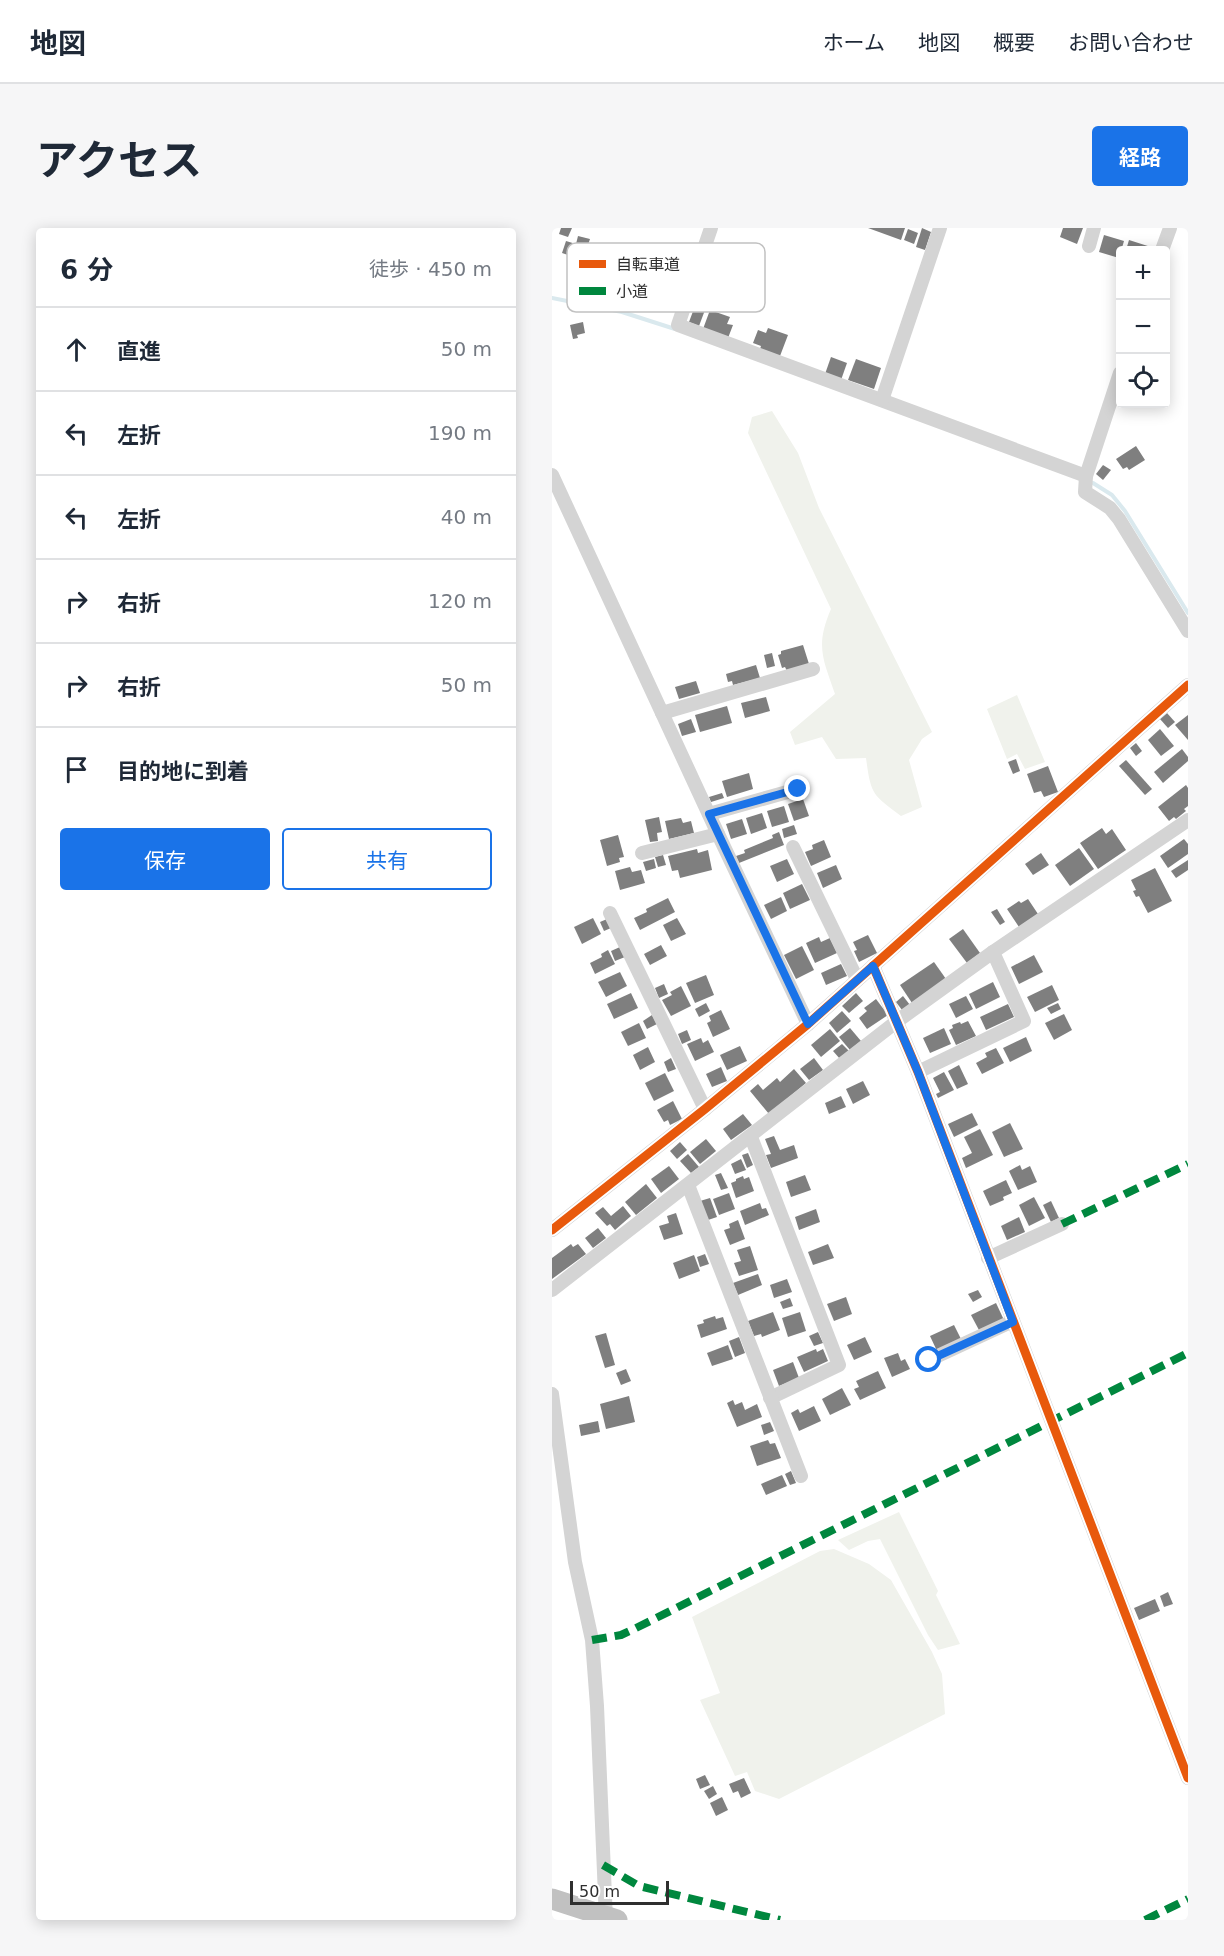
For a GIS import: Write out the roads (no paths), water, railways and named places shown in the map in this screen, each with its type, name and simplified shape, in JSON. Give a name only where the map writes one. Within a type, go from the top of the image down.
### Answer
[{"type":"highway","points":[[552,1899],[609,1919]]},
{"type":"street","points":[[706,243],[711,228]]},
{"type":"street","points":[[882,400],[940,228]]},
{"type":"street","points":[[1089,246],[1094,228]]},
{"type":"street","points":[[1163,246],[1170,228]]},
{"type":"street","points":[[682,312],[678,325],[1086,476]]},
{"type":"street","points":[[1116,385],[1086,476],[1085,492],[1110,508],[1119,519],[1188,631]]},
{"type":"street","points":[[552,475],[808,1024]]},
{"type":"street","points":[[662,712],[813,669]]},
{"type":"street","points":[[552,1230],[808,1024],[1188,685]]},
{"type":"street","points":[[709,814],[798,789]]},
{"type":"street","points":[[552,1290],[896,1022],[993,952],[1188,820]]},
{"type":"street","points":[[642,852],[718,834]]},
{"type":"street","points":[[794,847],[858,979]]},
{"type":"street","points":[[610,913],[705,1109]]},
{"type":"street","points":[[918,1072],[1024,1021],[993,952]]},
{"type":"street","points":[[873,966],[960,1180],[1188,1778]]},
{"type":"street","points":[[751,1137],[839,1365],[770,1398]]},
{"type":"street","points":[[688,1185],[801,1476]]},
{"type":"street","points":[[988,1258],[1062,1224]]},
{"type":"street","points":[[929,1360],[1013,1322]]},
{"type":"street","points":[[552,1394],[575,1562],[592,1640],[609,1919]]},
{"type":"waterway","points":[[552,298],[567,301]]},
{"type":"waterway","points":[[622,312],[675,329]]},
{"type":"waterway","points":[[1093,483],[1112,495],[1125,511],[1188,613]]}]
